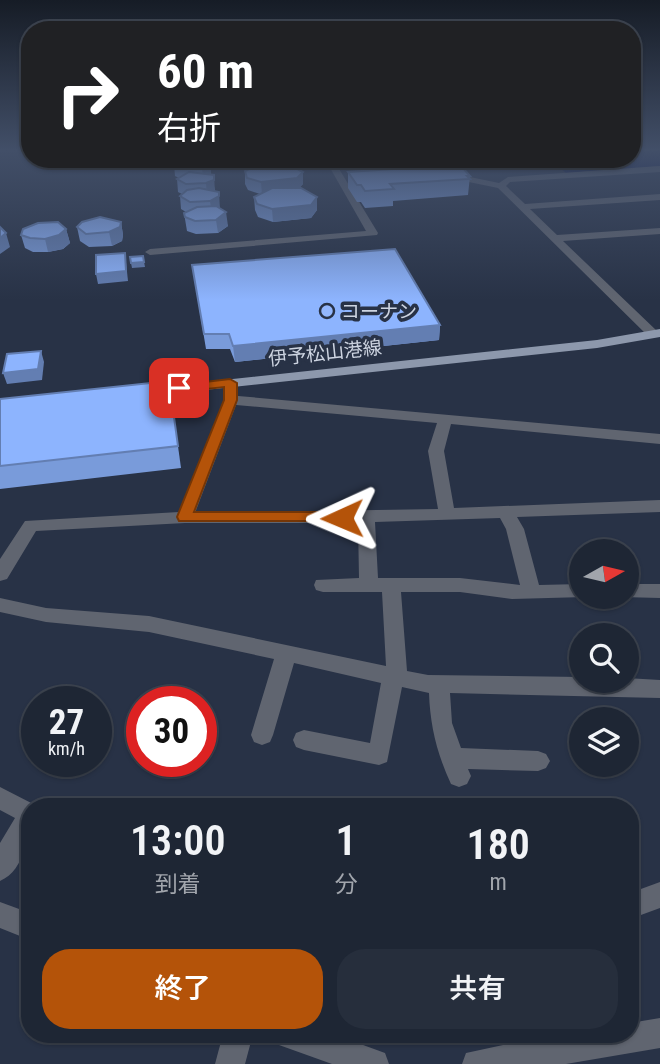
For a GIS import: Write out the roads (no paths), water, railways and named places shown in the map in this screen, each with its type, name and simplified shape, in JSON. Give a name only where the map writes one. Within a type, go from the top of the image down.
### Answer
[{"type":"main road","name":"伊予松山港線","points":[[591,336],[658,337],[231,391],[135,389],[591,336]]},
{"type":"street","points":[[150,253],[373,233],[354,201]]},
{"type":"street","points":[[516,201],[658,337]]},
{"type":"street","points":[[523,207],[610,201]]},
{"type":"street","points":[[555,238],[660,231]]},
{"type":"street","points":[[185,517],[231,391],[446,421],[660,439]]},
{"type":"street","points":[[446,421],[436,451],[447,514]]},
{"type":"street","points":[[0,574],[31,525],[185,517],[366,517],[660,506]]},
{"type":"street","points":[[506,512],[515,529],[531,592]]},
{"type":"street","points":[[366,517],[369,587]]},
{"type":"street","points":[[323,585],[460,585],[531,592],[569,592]]},
{"type":"street","points":[[304,740],[379,755],[395,678],[391,587]]},
{"type":"street","points":[[639,591],[660,591]]},
{"type":"street","points":[[0,605],[46,615],[149,624],[395,678],[439,685],[644,687],[660,690]]},
{"type":"street","points":[[262,735],[286,655]]},
{"type":"street","points":[[439,685],[441,723],[456,767],[538,761]]},
{"type":"street","points":[[0,798],[21,808]]},
{"type":"street","points":[[0,868],[21,830]]},
{"type":"street","points":[[639,903],[660,895]]},
{"type":"street","points":[[0,915],[21,923]]},
{"type":"street","points":[[639,1036],[660,1033]]},
{"type":"street","points":[[230,1064],[236,1043]]},
{"type":"street","points":[[317,1043],[374,1064]]},
{"type":"street","points":[[478,1064],[527,1051],[586,1043]]},
{"type":"place","name":"コーナン","points":[[327,311]]}]
